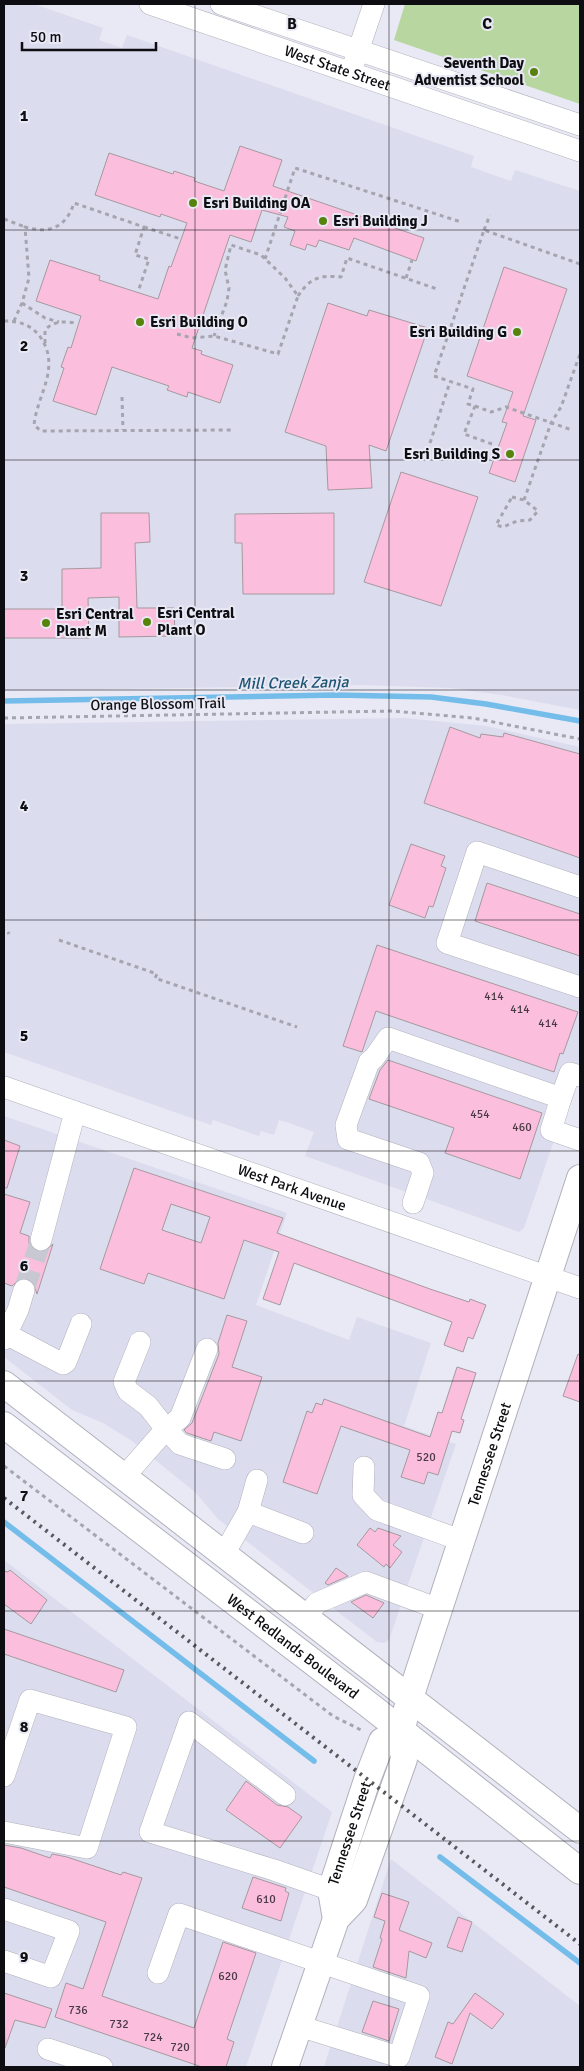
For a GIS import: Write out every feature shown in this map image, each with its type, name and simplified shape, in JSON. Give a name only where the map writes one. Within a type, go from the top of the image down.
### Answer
[{"type":"main road","name":"Tennessee Street","points":[[285,2067],[336,1919],[354,1900],[404,1759],[401,1731],[410,1698],[463,1541],[580,1178]]},
{"type":"main road","name":"West Redlands Boulevard","points":[[4,1384],[580,1830]]},
{"type":"main road","name":"West Redlands Boulevard","points":[[4,1425],[580,1871]]},
{"type":"main road","name":"Tennessee Street","points":[[336,1919],[331,1890],[367,1780],[382,1741],[401,1731]]},
{"type":"street","name":"West State Street","points":[[150,4],[580,151]]},
{"type":"street","name":"West State Street","points":[[221,4],[580,125]]},
{"type":"street","points":[[351,73],[374,4]]},
{"type":"street","points":[[580,886],[477,852],[447,943],[580,987]]},
{"type":"street","points":[[413,1203],[422,1173],[419,1163],[348,1139],[346,1125],[369,1062],[388,1038],[561,1098]]},
{"type":"street","points":[[580,1076],[570,1073],[550,1130],[580,1140]]},
{"type":"street","name":"West Park Avenue","points":[[4,1087],[580,1288]]},
{"type":"street","points":[[40,1240],[75,1112]]},
{"type":"street","points":[[24,1290],[18,1310],[5,1336],[63,1364],[66,1362],[80,1324]]},
{"type":"street","points":[[140,1342],[124,1382],[128,1390],[148,1406],[180,1444],[225,1459]]},
{"type":"street","points":[[124,1477],[166,1429],[180,1418],[207,1349]]},
{"type":"street","points":[[364,1467],[363,1495],[377,1510],[463,1541]]},
{"type":"street","points":[[224,1554],[248,1512],[258,1480]]},
{"type":"street","points":[[248,1512],[303,1534]]},
{"type":"street","points":[[306,1617],[317,1602],[366,1582],[439,1609]]},
{"type":"street","points":[[4,1776],[30,1700],[126,1727],[87,1848],[4,1832]]},
{"type":"street","points":[[285,1795],[189,1722],[150,1832],[274,1870],[331,1890]]},
{"type":"street","points":[[4,1910],[69,1931],[51,1977],[4,1961]]},
{"type":"street","points":[[158,1974],[179,1914],[419,1996],[399,2057],[299,2026]]},
{"type":"street","points":[[48,2049],[102,2067]]},
{"type":"path","points":[[265,259],[296,168],[461,222]]},
{"type":"path","points":[[4,219],[38,230],[56,228],[69,218],[74,204],[181,239]]},
{"type":"path","points":[[490,215],[434,376],[473,389],[468,404],[491,412],[506,407],[572,430]]},
{"type":"path","points":[[14,321],[22,303],[29,278],[25,227]]},
{"type":"path","points":[[138,292],[149,259],[135,255],[144,227]]},
{"type":"path","points":[[484,230],[580,264]]},
{"type":"path","points":[[214,336],[228,301],[229,288],[224,270],[231,245],[260,255],[285,278],[298,296]]},
{"type":"path","points":[[177,334],[192,338],[214,336],[278,354],[298,296],[306,284],[317,278],[340,277],[347,258],[437,289]]},
{"type":"path","points":[[406,278],[412,260]]},
{"type":"path","points":[[22,303],[45,318],[59,322],[76,323]]},
{"type":"path","points":[[4,321],[14,321],[32,328],[46,346]]},
{"type":"path","points":[[59,322],[44,330],[50,370],[35,418],[34,425],[37,429],[41,431],[234,430]]},
{"type":"path","points":[[524,500],[551,423],[561,407],[580,354]]},
{"type":"path","points":[[430,443],[450,382]]},
{"type":"path","points":[[122,397],[124,430]]},
{"type":"path","points":[[475,406],[464,434],[492,444]]},
{"type":"path","points":[[512,496],[524,500],[538,511],[530,520],[517,521],[503,527],[496,525],[512,496]]},
{"type":"path","name":"Orange Blossom Trail","points":[[4,718],[392,711],[473,718],[580,739]]},
{"type":"path","points":[[59,940],[157,974],[156,978],[296,1027]]},
{"type":"path","points":[[4,1466],[333,1716],[363,1731]]},
{"type":"shaded area","points":[[4,4],[34,4],[103,28],[99,40],[122,48],[127,35],[474,156],[471,167],[511,181],[515,170],[580,191],[580,710],[502,695],[451,688],[362,685],[4,691]]},
{"type":"shaded area","points":[[405,718],[486,726],[580,747],[580,1065],[524,1228],[519,1232],[305,1156],[314,1132],[286,1122],[279,1120],[274,1135],[261,1131],[259,1136],[213,1120],[211,1125],[4,1052],[4,724]]},
{"type":"shaded area","points":[[4,1116],[287,1213],[256,1305],[349,1340],[357,1317],[431,1343],[404,1426],[456,1444],[389,1640],[384,1643],[377,1642],[218,1519],[196,1493],[132,1441],[103,1423],[72,1410],[4,1357]]},
{"type":"shaded area","points":[[4,1560],[332,1812],[246,2067],[4,2067]]},
{"type":"shaded area","points":[[391,1859],[580,2006],[580,2067],[324,2067]]},
{"type":"green space","name":"Seventh Day Adventist School","points":[[405,4],[580,4],[580,104],[394,40]]},
{"type":"building","points":[[240,146],[282,160],[273,186],[424,238],[416,261],[354,238],[349,250],[319,240],[316,247],[307,244],[305,250],[290,245],[295,231],[284,227],[288,217],[262,210],[251,242],[230,235],[192,348],[202,351],[201,354],[233,365],[220,403],[188,392],[187,397],[167,390],[169,386],[112,367],[96,415],[53,401],[64,368],[61,367],[68,347],[71,348],[81,316],[36,301],[50,260],[100,276],[99,280],[158,299],[187,223],[161,214],[160,217],[95,195],[109,153],[173,174],[174,171],[195,178],[194,181],[224,191]]},
{"type":"building","name":"Esri Building G","points":[[504,267],[567,289],[523,416],[536,420],[515,482],[489,473],[507,423],[502,422],[513,392],[467,376]]},
{"type":"building","points":[[328,303],[367,316],[369,310],[428,328],[386,451],[369,445],[372,488],[328,490],[326,446],[285,432]]},
{"type":"building","points":[[401,472],[478,497],[441,606],[364,582]]},
{"type":"building","points":[[101,513],[149,513],[150,542],[135,543],[137,608],[174,608],[175,636],[119,637],[119,597],[88,598],[89,638],[4,638],[4,609],[62,609],[62,569],[101,568]]},
{"type":"building","points":[[334,513],[334,594],[243,594],[242,543],[235,543],[235,514]]},
{"type":"building","points":[[450,727],[480,738],[481,734],[503,737],[504,733],[580,754],[580,858],[424,803]]},
{"type":"building","points":[[411,844],[445,856],[441,866],[446,868],[433,907],[429,906],[425,918],[389,905]]},
{"type":"building","points":[[487,883],[580,914],[580,956],[475,921]]},
{"type":"building","points":[[377,945],[578,1012],[563,1054],[560,1053],[554,1072],[376,1011],[362,1052],[343,1046]]},
{"type":"building","points":[[388,1060],[542,1113],[520,1179],[445,1153],[454,1128],[369,1099],[380,1070]]},
{"type":"building","points":[[4,1140],[20,1146],[7,1188],[4,1188]]},
{"type":"building","points":[[134,1168],[283,1218],[277,1233],[430,1289],[469,1302],[470,1299],[486,1305],[473,1339],[468,1337],[463,1352],[444,1345],[452,1322],[294,1263],[280,1305],[263,1299],[279,1252],[244,1240],[224,1299],[148,1273],[144,1284],[100,1269]],"holes":[[[171,1204],[210,1217],[201,1243],[162,1230]]]},
{"type":"building","points":[[4,1194],[30,1202],[20,1233],[29,1236],[29,1243],[32,1248],[37,1252],[44,1252],[53,1244],[37,1294],[33,1282],[28,1278],[21,1278],[12,1286],[4,1283]]},
{"type":"building","points":[[227,1315],[247,1321],[232,1367],[262,1377],[241,1441],[214,1432],[211,1441],[187,1433],[184,1430],[192,1423],[219,1354],[218,1343]]},
{"type":"building","points":[[578,1354],[580,1355],[580,1402],[563,1396]]},
{"type":"building","points":[[457,1367],[476,1373],[461,1419],[464,1420],[460,1433],[452,1431],[438,1475],[428,1472],[424,1484],[401,1477],[410,1450],[341,1426],[317,1494],[283,1482],[307,1411],[312,1413],[316,1403],[322,1405],[324,1399],[430,1437],[438,1412],[442,1413]]},
{"type":"building","points":[[370,1528],[375,1532],[378,1528],[401,1536],[393,1545],[402,1552],[390,1568],[386,1564],[384,1567],[357,1545]]},
{"type":"building","points":[[336,1568],[348,1576],[328,1585],[325,1583]]},
{"type":"building","points":[[10,1570],[47,1600],[31,1624],[4,1604],[4,1571],[8,1572]]},
{"type":"building","points":[[366,1595],[384,1603],[373,1618],[351,1602]]},
{"type":"building","points":[[4,1629],[124,1670],[116,1692],[4,1654]]},
{"type":"building","points":[[246,1781],[277,1805],[288,1807],[302,1817],[280,1848],[226,1810]]},
{"type":"building","points":[[4,1845],[21,1848],[50,1858],[52,1854],[67,1857],[121,1875],[123,1872],[142,1878],[102,1996],[194,2028],[223,1942],[256,1953],[227,2039],[234,2042],[226,2067],[202,2067],[55,2017],[66,1983],[83,1989],[106,1922],[4,1887]]},
{"type":"building","points":[[253,1877],[286,1888],[285,1891],[289,1893],[281,1921],[242,1908]]},
{"type":"building","points":[[382,1893],[409,1902],[399,1930],[432,1943],[426,1958],[409,1951],[406,1978],[373,1967],[382,1939],[380,1938],[385,1921],[374,1917]]},
{"type":"building","points":[[458,1917],[472,1922],[462,1952],[447,1947]]},
{"type":"building","points":[[4,1993],[52,2009],[45,2028],[15,2020],[5,2048]]},
{"type":"building","points":[[475,1993],[504,2014],[492,2029],[470,2013],[452,2064],[435,2057],[448,2022],[453,2024]]},
{"type":"building","points":[[373,2001],[399,2009],[389,2041],[362,2032]]},
{"type":"waterway","name":"Mill Creek Zanja","points":[[4,701],[336,695],[431,697],[486,704],[580,721]]},
{"type":"waterway","points":[[4,1522],[314,1761]]},
{"type":"waterway","points":[[440,1857],[580,1963]]},
{"type":"tunnel","points":[[24,1290],[41,1240]]},
{"type":"railway","points":[[4,1498],[580,1944]]},
{"type":"place","name":"Seventh Day Adventist School","points":[[534,72]]},
{"type":"place","name":"Esri Building OA","points":[[193,203]]},
{"type":"place","name":"Esri Building J","points":[[323,221]]},
{"type":"place","name":"Esri Building O","points":[[140,322]]},
{"type":"place","name":"Esri Building G","points":[[517,332]]},
{"type":"place","name":"Esri Building S","points":[[510,454]]},
{"type":"place","name":"Esri Central Plant O","points":[[147,622]]},
{"type":"place","name":"Esri Central Plant M","points":[[46,623]]}]
